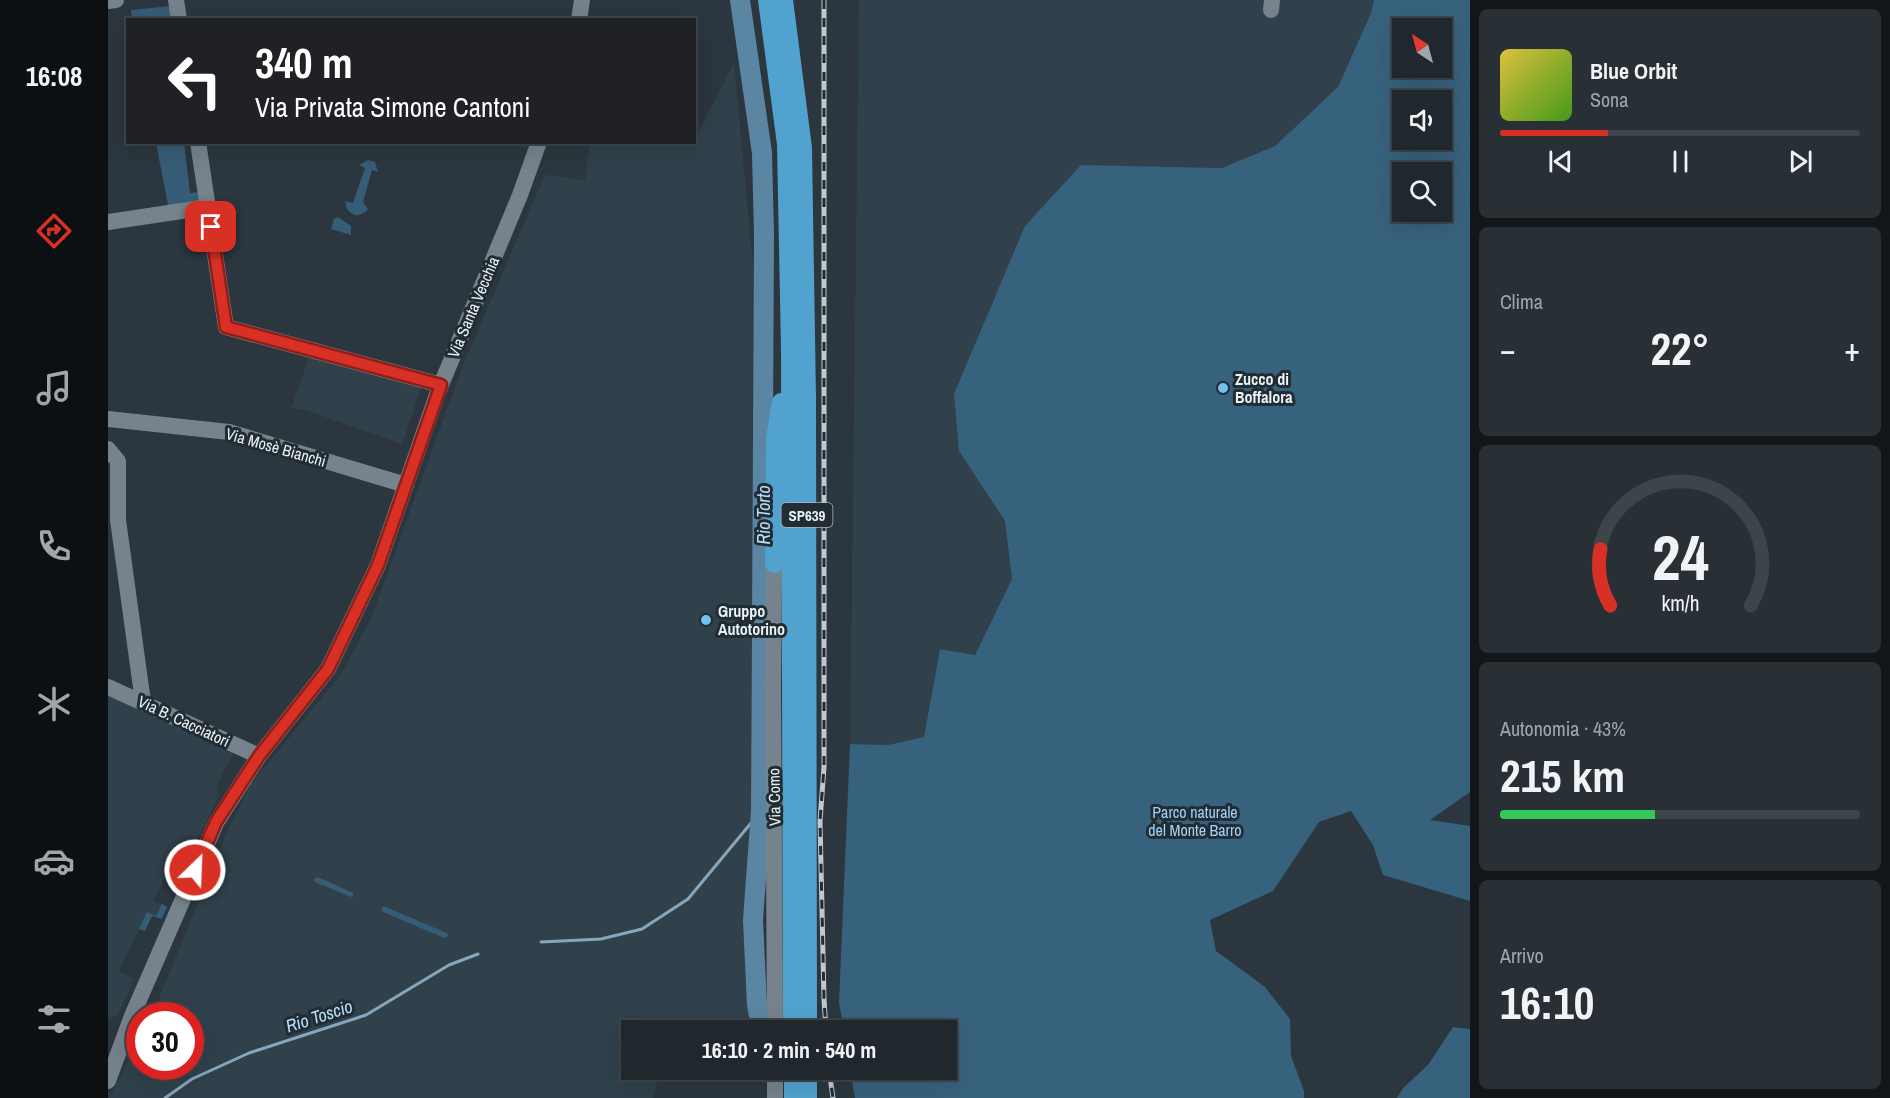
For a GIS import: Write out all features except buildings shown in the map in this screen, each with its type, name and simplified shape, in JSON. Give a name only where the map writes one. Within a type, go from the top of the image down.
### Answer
[{"type":"main road","points":[[761,0],[780,27]]},
{"type":"main road","name":"SP639","points":[[767,0],[780,27],[803,148],[807,398],[808,1020]]},
{"type":"main road","name":"SP639","points":[[786,0],[780,27],[786,144],[790,350],[792,1020]]},
{"type":"main road","points":[[774,564],[775,439],[790,350]]},
{"type":"main road","points":[[793,1080],[793,1098]]},
{"type":"main road","points":[[808,1080],[808,1098]]},
{"type":"street","points":[[108,1],[116,0]]},
{"type":"street","points":[[176,0],[179,18]]},
{"type":"street","points":[[198,144],[226,327],[441,385]]},
{"type":"street","name":"Via Santa Vecchia","points":[[108,1081],[132,1016],[216,822],[259,756],[328,669],[378,565],[441,385],[520,195],[538,144]]},
{"type":"street","points":[[108,222],[208,207]]},
{"type":"street","name":"Via Mosè Bianchi","points":[[108,419],[229,432],[406,484]]},
{"type":"street","points":[[108,449],[118,461],[118,520],[143,702]]},
{"type":"street","name":"Via Como","points":[[774,564],[775,1020]]},
{"type":"street","name":"Via B. Cacciatori","points":[[108,687],[259,756]]},
{"type":"street","points":[[775,1080],[775,1098]]},
{"type":"shaded area","points":[[859,0],[1374,0],[1371,13],[1338,87],[1275,146],[1222,168],[1081,165],[959,451],[1005,521],[1012,579],[975,655],[940,649],[924,737],[888,745],[850,744]]},
{"type":"shaded area","points":[[171,6],[175,18],[132,18],[131,10]]},
{"type":"shaded area","points":[[734,63],[753,266],[750,1020],[621,1020],[621,1080],[658,1080],[653,1098],[109,1098],[126,1065],[126,1080],[204,1080],[204,1002],[157,1002],[226,834],[250,785],[342,673],[372,616],[463,365],[545,175],[585,180],[590,144],[696,144],[696,137]]},
{"type":"shaded area","points":[[156,144],[184,144],[190,193],[201,192],[199,203],[168,205]]},
{"type":"shaded area","points":[[368,160],[375,162],[378,172],[372,170],[363,202],[368,209],[363,214],[354,215],[347,209],[345,201],[353,203],[365,168],[359,165]]},
{"type":"shaded area","points":[[338,217],[351,226],[351,235],[331,229],[334,219]]},
{"type":"shaded area","points":[[311,353],[422,385],[402,444],[305,410],[291,408]]},
{"type":"shaded area","points":[[108,693],[235,750],[216,787],[219,796],[193,848],[179,845],[154,901],[162,904],[156,916],[147,913],[119,971],[134,979],[118,1016],[108,1018]]},
{"type":"shaded area","points":[[318,877],[353,893],[353,896],[315,882],[314,879]]},
{"type":"shaded area","points":[[162,904],[167,907],[162,919],[152,916],[145,931],[139,929],[147,912],[156,916]]},
{"type":"shaded area","points":[[383,906],[447,933],[448,936],[444,938],[381,911]]},
{"type":"green space","name":"Parco naturale del Monte Barro","points":[[1374,0],[1470,0],[1470,792],[1430,820],[1470,826],[1470,901],[1383,875],[1373,845],[1351,811],[1319,822],[1273,891],[1210,920],[1216,951],[1265,987],[1290,1019],[1291,1056],[1304,1091],[1304,1098],[855,1098],[852,1080],[957,1080],[957,1020],[842,1020],[839,1003],[850,744],[888,745],[924,737],[940,649],[975,655],[1012,579],[1005,521],[959,451],[954,394],[1025,226],[1081,165],[1222,168],[1275,146],[1338,87],[1371,13]]},
{"type":"green space","points":[[1453,1027],[1470,1029],[1470,1098],[1397,1098],[1403,1088],[1428,1065]]},
{"type":"waterway","name":"Rio Torto","points":[[740,0],[762,153],[764,234],[761,811],[753,920],[757,1005],[760,1020]]},
{"type":"waterway","name":"Rio Toscio","points":[[541,942],[601,939],[642,929],[688,899],[761,811]]},
{"type":"waterway","name":"Rio Toscio","points":[[165,1098],[192,1079],[249,1053],[366,1015],[449,965],[478,954]]},
{"type":"railway","points":[[824,0],[824,767],[820,821],[825,1020]]},
{"type":"railway","points":[[830,1080],[833,1098]]},
{"type":"place","name":"Zucco di Boffalora","points":[[1223,388]]},
{"type":"place","name":"Gruppo Autotorino","points":[[706,620]]},
{"type":"route","points":[[195,870],[216,822],[259,756],[328,669],[378,565],[441,385],[226,327],[211,227]]}]
